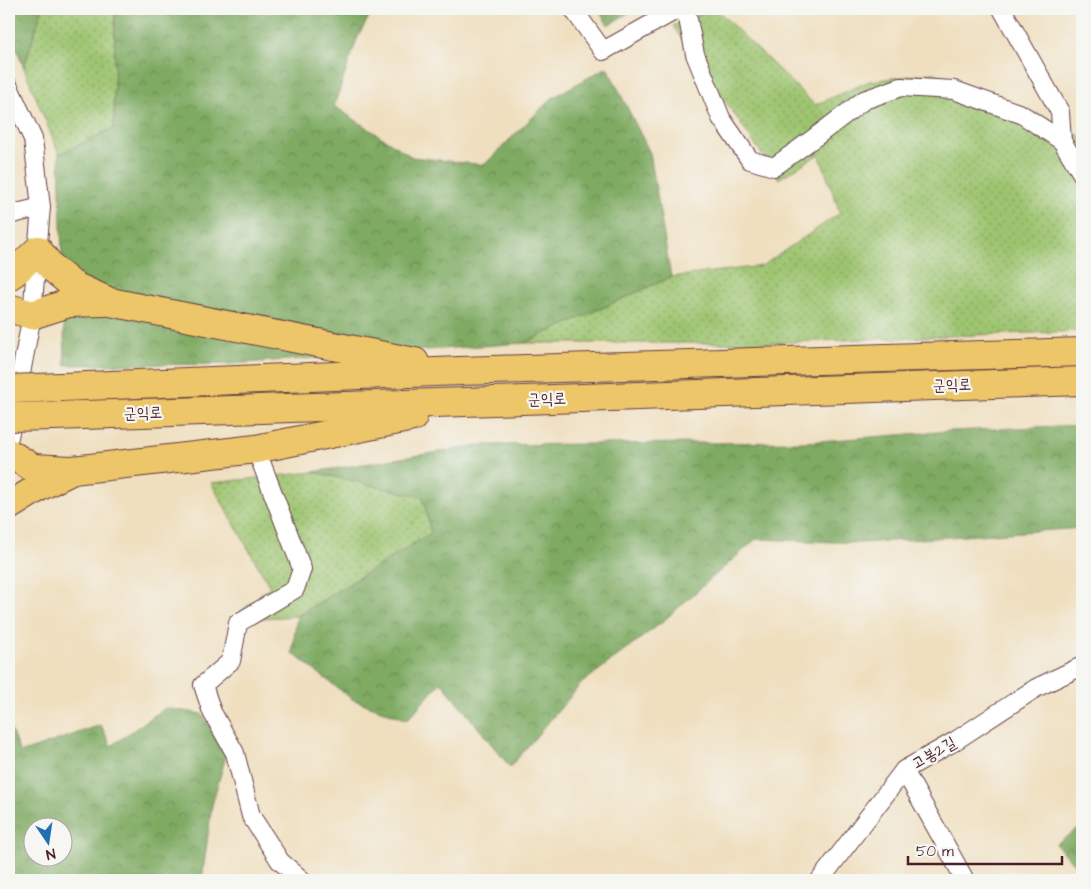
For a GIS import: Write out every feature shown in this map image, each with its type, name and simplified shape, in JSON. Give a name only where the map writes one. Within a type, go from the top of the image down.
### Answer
[{"type":"highway","points":[[9,276],[38,250],[52,268],[74,286],[110,302]]},
{"type":"highway","points":[[21,312],[69,303],[110,302],[460,371]]},
{"type":"highway","name":"군익로","points":[[9,389],[460,371],[1082,352]]},
{"type":"highway","name":"군익로","points":[[9,418],[1082,381]]},
{"type":"highway","points":[[9,453],[33,468],[73,470],[256,449],[490,401]]},
{"type":"highway","points":[[9,506],[41,486],[73,470]]},
{"type":"street","points":[[573,9],[603,51],[678,9]]},
{"type":"street","points":[[686,9],[695,54],[721,118],[750,160],[774,167],[864,100],[901,87],[954,90],[1020,114],[1062,141],[1082,174]]},
{"type":"street","points":[[1002,9],[1060,112],[1062,141]]},
{"type":"street","points":[[9,87],[32,139],[41,207],[38,250],[21,312],[9,437]]},
{"type":"street","points":[[9,215],[41,207]]},
{"type":"street","points":[[256,449],[302,569],[295,589],[238,622],[231,661],[203,685],[212,712],[235,753],[251,816],[280,861],[302,880]]},
{"type":"street","name":"고봉2길","points":[[820,880],[904,770],[955,741],[1036,688],[1082,666]]},
{"type":"street","points":[[904,770],[965,880]]},
{"type":"green space","points":[[9,9],[42,9],[24,68],[9,29]]},
{"type":"green space","points":[[42,9],[115,9],[114,128],[59,154],[24,68]]},
{"type":"green space","points":[[115,9],[373,9],[357,39],[334,106],[412,157],[484,165],[552,98],[607,67],[650,153],[671,277],[524,343],[231,364],[65,365],[59,154],[114,128]]},
{"type":"green space","points":[[598,9],[635,9],[608,25]]},
{"type":"green space","points":[[716,9],[815,105],[870,81],[934,73],[1048,118],[1082,137],[1082,331],[765,343],[524,343],[671,277],[762,266],[840,213],[819,154],[779,179],[673,26]]},
{"type":"green space","points":[[1082,425],[1082,528],[860,543],[756,539],[661,623],[582,683],[510,767],[441,682],[407,720],[352,699],[292,653],[297,616],[431,533],[423,497],[313,472],[483,445],[806,442],[950,431]]},
{"type":"green space","points":[[313,472],[423,497],[431,533],[297,616],[231,620],[270,587],[211,483]]},
{"type":"green space","points":[[165,708],[202,714],[227,752],[212,805],[202,880],[9,880],[9,725],[20,753],[101,725],[111,746]]},
{"type":"green space","points":[[1082,826],[1082,873],[1056,844]]},
{"type":"waterway","points":[[1080,9],[1082,16]]}]
